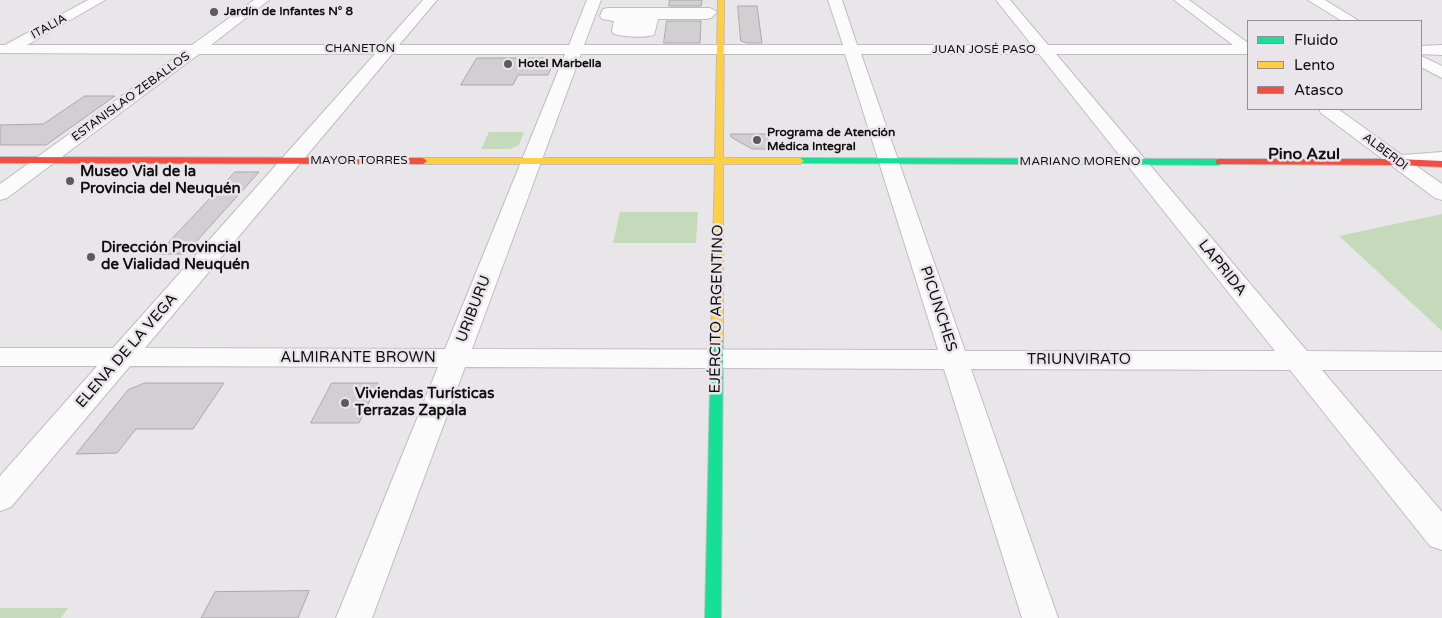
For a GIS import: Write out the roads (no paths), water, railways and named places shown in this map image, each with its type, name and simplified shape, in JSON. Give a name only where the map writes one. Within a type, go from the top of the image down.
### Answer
[{"type":"street","name":"ITALIA","points":[[3,50],[98,0]]},
{"type":"street","name":"ESTANISLAO ZEBALLOS","points":[[0,194],[262,0]]},
{"type":"street","name":"ELENA DE LA VEGA","points":[[0,498],[430,0]]},
{"type":"street","name":"URIBURU","points":[[354,618],[594,0]]},
{"type":"street","name":"EJÉRCITO ARGENTINO","points":[[712,618],[721,0]]},
{"type":"street","name":"PICUNCHES","points":[[835,0],[1040,618]]},
{"type":"street","name":"LAPRIDA","points":[[1003,0],[1442,536]]},
{"type":"street","points":[[1181,0],[1247,49]]},
{"type":"street","points":[[1315,0],[1350,20]]},
{"type":"street","points":[[608,12],[710,12],[704,15],[635,15],[635,17],[652,17],[651,19],[634,19],[651,20],[651,22],[634,22],[633,24],[650,25],[632,25],[632,27],[650,27],[648,32],[618,31],[622,18],[607,16],[608,12]]},
{"type":"street","name":"CHANETON","points":[[3,50],[720,50]]},
{"type":"street","name":"JUAN JOSÉ PASO","points":[[720,50],[1247,50]]},
{"type":"street","points":[[1422,50],[1442,50]]},
{"type":"street","points":[[1422,62],[1442,73]]},
{"type":"street","name":"ALBERDI","points":[[1328,110],[1442,194]]},
{"type":"street","points":[[1399,162],[1418,158],[1442,158]]},
{"type":"street","name":"MAYOR TORRES","points":[[0,160],[719,162]]},
{"type":"street","name":"MARIANO MORENO","points":[[719,162],[1399,162],[1442,164]]},
{"type":"street","name":"ALMIRANTE BROWN","points":[[0,357],[716,359]]},
{"type":"street","name":"TRIUNVIRATO","points":[[716,359],[1442,361]]},
{"type":"place","name":"Jardín de Infantes N° 8","points":[[214,12]]},
{"type":"place","name":"Hotel Marbella","points":[[508,64]]},
{"type":"place","name":"Programa de Atención Médica Integral","points":[[757,140]]},
{"type":"place","name":"Museo Vial de la Provincia del Neuquén","points":[[70,181]]},
{"type":"place","name":"Dirección Provincial de Vialidad Neuquén","points":[[91,257]]},
{"type":"place","name":"Viviendas Turísticas Terrazas Zapala","points":[[345,403]]},
{"type":"district","name":"Pino Azul","points":[[1304,155]]}]
